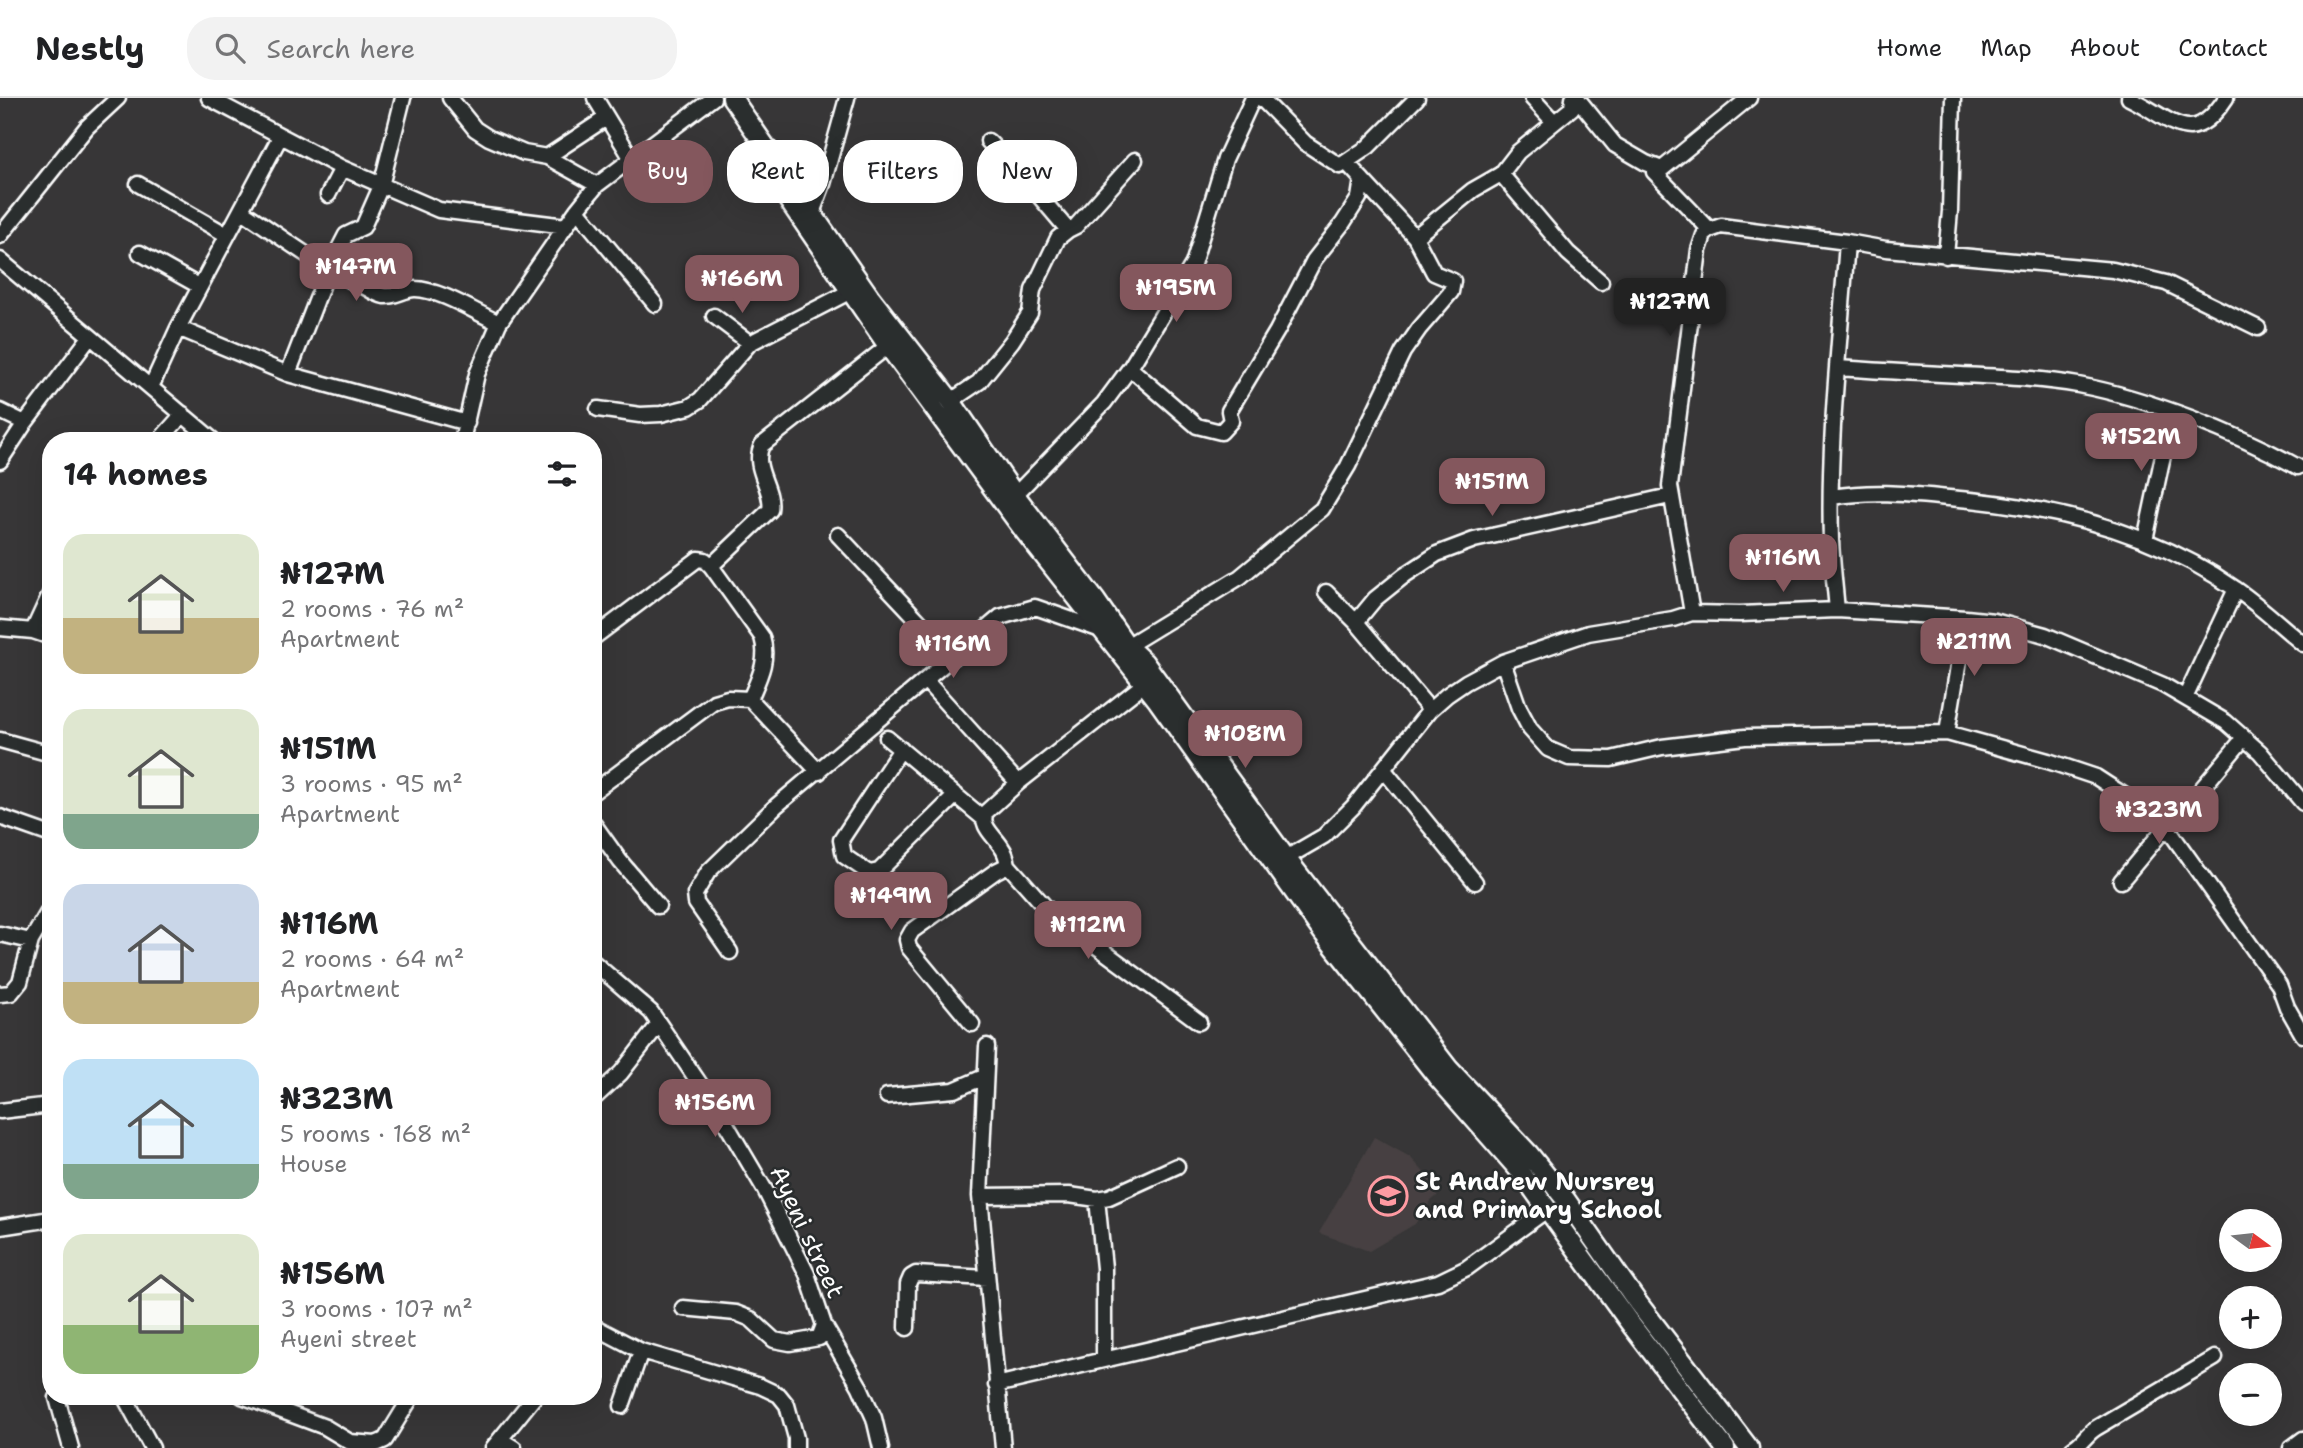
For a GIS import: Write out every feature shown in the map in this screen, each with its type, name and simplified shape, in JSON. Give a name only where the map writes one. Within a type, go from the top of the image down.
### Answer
[{"type":"main road","points":[[716,98],[849,292],[1098,629],[1196,744],[1286,858],[1443,1073],[1519,1170],[1725,1448]]},
{"type":"main road","points":[[732,98],[870,297],[951,401],[1015,495],[1127,646],[1144,662],[1324,934],[1443,1073],[1492,1113],[1544,1172],[1638,1303],[1749,1448]]},
{"type":"street","points":[[0,236],[87,127],[118,98]]},
{"type":"street","points":[[209,98],[342,168],[439,210],[566,226]]},
{"type":"street","points":[[288,374],[329,268],[346,235],[363,227],[381,186],[403,98]]},
{"type":"street","points":[[450,98],[475,129],[489,138],[524,152],[547,157],[597,186]]},
{"type":"street","points":[[595,98],[623,145]]},
{"type":"street","points":[[658,140],[716,98]]},
{"type":"street","points":[[812,213],[823,184],[846,98]]},
{"type":"street","points":[[1015,495],[1104,404],[1193,264],[1226,159],[1253,98]]},
{"type":"street","points":[[1261,98],[1304,143],[1340,166]]},
{"type":"street","points":[[1340,166],[1368,147],[1417,98]]},
{"type":"street","points":[[1532,98],[1554,122]]},
{"type":"street","points":[[1415,237],[1473,190],[1501,174],[1518,152],[1572,108],[1575,98]]},
{"type":"street","points":[[1575,98],[1615,145],[1662,169]]},
{"type":"street","points":[[1710,230],[1654,172],[1662,169],[1749,98]]},
{"type":"street","points":[[1946,256],[1953,98]]},
{"type":"street","points":[[2129,98],[2177,125],[2191,128],[2203,125],[2209,120],[2226,98]]},
{"type":"street","points":[[547,157],[606,118]]},
{"type":"street","points":[[151,387],[199,286],[280,137]]},
{"type":"street","points":[[951,401],[979,382],[1012,341],[1030,313],[1033,290],[1058,238],[1076,226],[1135,160]]},
{"type":"street","points":[[1127,646],[1240,577],[1322,509],[1348,466],[1403,352],[1451,292],[1453,281],[1434,273],[1415,237],[1346,162],[1340,166]]},
{"type":"street","points":[[464,432],[477,374],[499,323],[577,211],[597,186],[623,166]]},
{"type":"street","points":[[328,195],[342,168]]},
{"type":"street","points":[[1501,174],[1568,253],[1601,282]]},
{"type":"street","points":[[1129,368],[1197,426],[1221,432],[1231,421],[1228,411],[1277,331],[1314,260],[1359,198],[1362,179]]},
{"type":"street","points":[[138,184],[228,235]]},
{"type":"street","points":[[1045,203],[1068,230]]},
{"type":"street","points":[[242,211],[329,268],[384,296],[418,288],[436,293],[499,323]]},
{"type":"street","points":[[577,211],[655,304]]},
{"type":"street","points":[[1692,613],[1671,496],[1699,250],[1704,235],[1710,230],[1721,226],[1750,228],[1946,256],[2113,270],[2166,283],[2258,328]]},
{"type":"street","points":[[1837,610],[1831,541],[1832,497],[1847,242]]},
{"type":"street","points":[[140,253],[199,286]]},
{"type":"street","points":[[0,260],[204,432]]},
{"type":"street","points":[[598,409],[640,415],[662,414],[689,407],[700,400],[750,342],[849,292]]},
{"type":"street","points":[[714,316],[750,342]]},
{"type":"street","points":[[178,328],[288,374],[467,423]]},
{"type":"street","points":[[0,461],[90,337]]},
{"type":"street","points":[[711,566],[770,510],[770,497],[759,460],[762,446],[888,346]]},
{"type":"street","points":[[1838,368],[2020,377],[2119,394],[2261,447],[2298,467]]},
{"type":"street","points":[[0,411],[25,423]]},
{"type":"street","points":[[2145,540],[2172,412]]},
{"type":"street","points":[[167,432],[183,414]]},
{"type":"street","points":[[1832,497],[1862,492],[1884,492],[1972,500],[2046,511],[2145,540],[2236,589],[2303,644]]},
{"type":"street","points":[[1356,622],[1375,599],[1437,554],[1474,540],[1671,496]]},
{"type":"street","points":[[838,536],[953,657]]},
{"type":"street","points":[[602,631],[698,559],[705,561],[762,637],[766,650],[764,665],[750,699]]},
{"type":"street","points":[[2185,698],[2236,589]]},
{"type":"street","points":[[1326,592],[1356,622],[1430,710]]},
{"type":"street","points":[[730,952],[696,903],[695,894],[708,872],[776,806],[1000,617],[1035,607],[1098,629]]},
{"type":"street","points":[[1286,858],[1324,836],[1353,807],[1430,710],[1466,682],[1503,662],[1588,634],[1692,613],[1837,610],[1966,618],[1994,621],[2045,635],[2163,685],[2225,722],[2260,752],[2303,803]]},
{"type":"street","points":[[33,631],[42,612]]},
{"type":"street","points":[[1947,733],[1966,618]]},
{"type":"street","points":[[0,628],[42,634]]},
{"type":"street","points":[[1503,662],[1519,708],[1530,729],[1548,749],[1569,758],[1611,759],[1662,747],[1745,737],[1947,733],[2096,777],[2167,828],[2278,985],[2303,1035]]},
{"type":"street","points":[[926,681],[1018,783]]},
{"type":"street","points":[[983,818],[995,802],[1144,684]]},
{"type":"street","points":[[602,785],[714,702],[728,698],[750,699],[819,772]]},
{"type":"street","points":[[887,738],[983,818],[985,825],[1004,850],[1008,865],[1049,911],[1199,1022]]},
{"type":"street","points":[[2121,881],[2244,738]]},
{"type":"street","points":[[0,740],[42,752]]},
{"type":"street","points":[[901,749],[841,840],[844,856],[869,873],[879,871],[956,795]]},
{"type":"street","points":[[1384,770],[1475,882]]},
{"type":"street","points":[[0,817],[42,832]]},
{"type":"street","points":[[602,836],[620,862],[658,906]]},
{"type":"street","points":[[972,1024],[909,948],[907,940],[912,931],[1008,865]]},
{"type":"street","points":[[0,994],[10,993],[20,982],[31,941],[42,922]]},
{"type":"street","points":[[0,934],[31,941]]},
{"type":"street","name":"Ayeni street","points":[[602,970],[651,1012],[719,1112],[765,1190],[807,1274],[824,1325],[860,1387],[874,1419],[881,1448]]},
{"type":"street","points":[[602,1091],[621,1073],[659,1024]]},
{"type":"street","points":[[987,1046],[980,1196],[1003,1448]]},
{"type":"street","points":[[887,1096],[954,1090],[984,1077]]},
{"type":"street","points":[[0,1111],[42,1106]]},
{"type":"street","points":[[980,1196],[1069,1195],[1097,1199],[1109,1197],[1177,1166]]},
{"type":"street","points":[[1097,1199],[1104,1268],[1104,1359]]},
{"type":"street","points":[[996,1385],[1438,1282],[1466,1268],[1548,1209]]},
{"type":"street","points":[[0,1227],[42,1220]]},
{"type":"street","points":[[907,1328],[908,1284],[911,1277],[916,1274],[987,1278]]},
{"type":"street","points":[[683,1308],[736,1313],[751,1319],[774,1340],[790,1343],[819,1338],[824,1325]]},
{"type":"street","points":[[602,1331],[641,1351],[760,1386],[779,1395],[787,1405],[796,1448]]},
{"type":"street","points":[[622,1406],[641,1351]]},
{"type":"street","points":[[2073,1448],[2081,1444],[2087,1434],[2096,1428],[2214,1358]]},
{"type":"street","points":[[59,1405],[71,1448]]},
{"type":"street","points":[[129,1405],[152,1448]]},
{"type":"street","points":[[266,1405],[325,1427],[345,1445],[376,1444],[385,1440],[406,1405]]},
{"type":"street","points":[[514,1448],[497,1444],[528,1405]]},
{"type":"street","points":[[2291,1448],[2303,1438]]},
{"type":"shaded area","name":"St Andrew Nursrey and Primary School","points":[[1374,1137],[1410,1157],[1442,1192],[1431,1201],[1415,1224],[1369,1251],[1319,1233]]},
{"type":"place","name":"St Andrew Nursrey and Primary School","points":[[1388,1196]]}]
